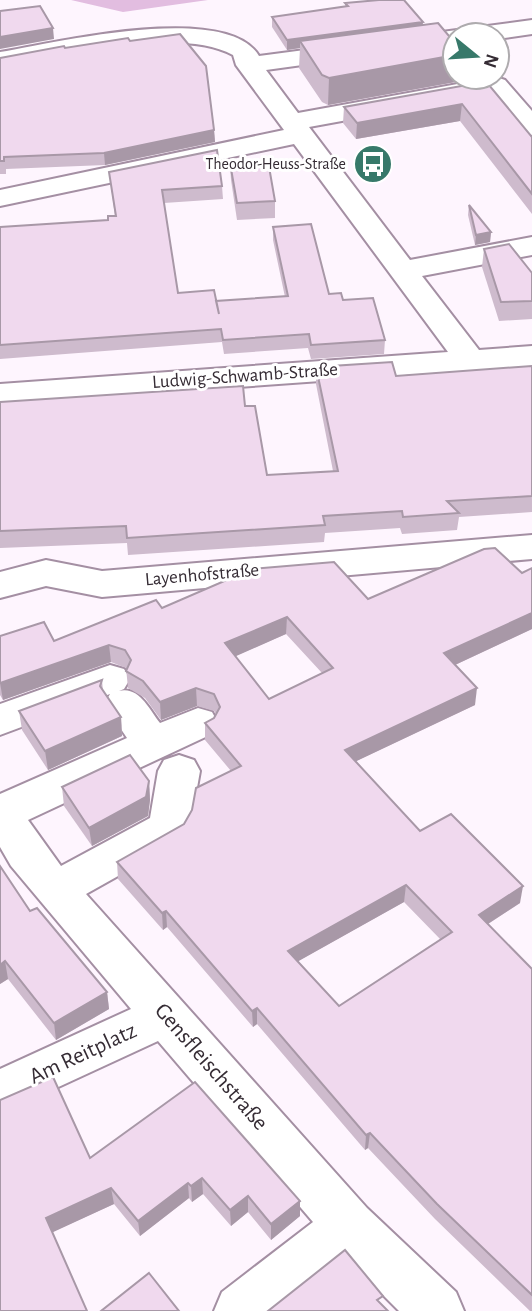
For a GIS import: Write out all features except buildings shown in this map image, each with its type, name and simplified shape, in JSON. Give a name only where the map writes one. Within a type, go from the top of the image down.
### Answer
[{"type":"street","points":[[511,30],[532,27]]},
{"type":"street","points":[[0,60],[177,34],[230,44],[245,53],[248,65],[470,360]]},
{"type":"street","points":[[248,65],[441,39]]},
{"type":"street","points":[[0,198],[296,128],[496,85],[532,127]]},
{"type":"street","points":[[404,270],[532,246]]},
{"type":"street","name":"Ludwig-Schwamb-Straße","points":[[0,394],[532,356]]},
{"type":"street","name":"Layenhofstraße","points":[[0,585],[46,573],[102,584],[532,547]]},
{"type":"street","points":[[0,720],[117,691],[166,757],[169,827],[55,890]]},
{"type":"street","points":[[1,812],[166,757],[198,723]]},
{"type":"street","name":"Gensfleischstraße","points":[[1,812],[26,854],[55,890],[349,1224],[437,1311]]},
{"type":"street","name":"Am Reitplatz","points":[[0,1092],[166,1015]]},
{"type":"street","points":[[241,1311],[349,1224]]},
{"type":"shaded area","points":[[71,0],[208,0],[123,12]]},
{"type":"place","name":"Theodor-Heuss-Straße","points":[[373,164]]}]
